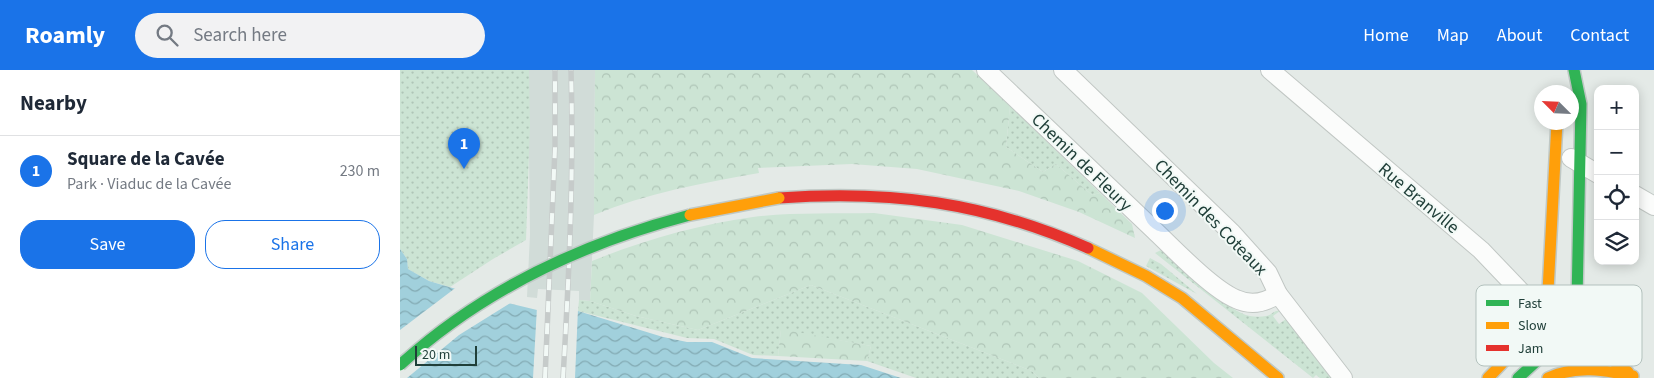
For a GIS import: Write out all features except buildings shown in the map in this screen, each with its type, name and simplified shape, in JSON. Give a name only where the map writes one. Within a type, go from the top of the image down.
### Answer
[{"type":"main road","points":[[1564,85],[1573,70]]},
{"type":"main road","points":[[1573,70],[1581,104],[1577,285]]},
{"type":"main road","points":[[1549,285],[1557,130]]},
{"type":"main road","points":[[400,365],[445,327],[484,301],[530,274],[577,251],[625,232],[672,218],[729,206],[779,198],[845,195],[890,196],[925,200],[994,214],[1035,226],[1096,251],[1183,299],[1278,378]]},
{"type":"main road","points":[[1488,378],[1499,366]]},
{"type":"main road","points":[[1518,378],[1531,366]]},
{"type":"main road","points":[[1620,366],[1635,377]]},
{"type":"main road","points":[[1548,378],[1562,372],[1581,369],[1607,370],[1635,377]]},
{"type":"street","name":"Chemin de Fleury","points":[[986,70],[1216,286],[1235,299],[1249,303],[1264,301],[1278,294]]},
{"type":"street","name":"Chemin des Coteaux","points":[[1063,70],[1232,233],[1268,273],[1278,294],[1343,378]]},
{"type":"street","name":"Rue Branville","points":[[1270,70],[1482,250],[1515,285]]},
{"type":"street","points":[[1556,149],[1594,172]]},
{"type":"street","points":[[1639,197],[1654,206]]},
{"type":"shaded area","points":[[528,70],[595,70],[594,215],[590,301],[579,300],[579,291],[538,289],[537,298],[527,297],[530,235]]},
{"type":"green space","points":[[400,70],[529,70],[530,125],[526,240],[450,287],[429,281],[408,269],[407,259],[400,249]]},
{"type":"green space","points":[[595,70],[972,70],[1010,106],[1006,147],[1043,172],[1056,164],[1092,195],[1100,193],[1132,224],[1135,238],[1079,212],[1019,191],[917,169],[852,164],[758,168],[759,173],[654,195],[594,215]]},
{"type":"green space","points":[[1010,106],[1100,193],[1092,195],[1056,164],[1043,172],[1006,147]]},
{"type":"green space","points":[[874,213],[962,225],[1078,261],[1142,293],[1214,363],[1233,378],[1039,378],[1032,371],[811,285],[698,330],[636,316],[590,301],[592,261],[631,246],[712,224],[753,217],[798,214]]},
{"type":"green space","points":[[1163,249],[1217,298],[1240,313],[1260,317],[1280,311],[1273,316],[1279,324],[1286,319],[1332,378],[1320,378],[1316,375],[1313,378],[1155,253]]},
{"type":"green space","points":[[1150,258],[1161,264],[1197,294],[1146,266]]},
{"type":"green space","points":[[811,285],[1032,371],[1039,378],[916,378],[867,361],[871,346],[781,330],[778,356],[753,355],[714,339],[687,338],[578,311],[579,300],[590,301],[636,316],[698,330]]},
{"type":"green space","points":[[781,329],[871,346],[867,361],[778,356]]},
{"type":"water","points":[[400,249],[407,259],[408,269],[429,281],[483,297],[537,310],[578,311],[663,337],[687,342],[712,342],[752,358],[861,365],[901,378],[400,378]]},
{"type":"pier","points":[[458,286],[512,302],[459,335],[407,378],[400,378],[400,330]]},
{"type":"pier","points":[[537,307],[578,309],[575,378],[533,378]]},
{"type":"railway","points":[[545,378],[555,148],[555,70]]},
{"type":"railway","points":[[563,378],[570,224],[571,70]]},
{"type":"traffic: fast","points":[[1574,70],[1581,104],[1577,285]]},
{"type":"traffic: fast","points":[[400,365],[465,314],[536,272],[611,240],[650,226],[690,215]]},
{"type":"traffic: fast","points":[[1518,378],[1531,366]]},
{"type":"traffic: slow","points":[[1548,285],[1557,130]]},
{"type":"traffic: slow","points":[[690,215],[779,198]]},
{"type":"traffic: slow","points":[[1088,248],[1146,276],[1182,298],[1278,378]]},
{"type":"traffic: slow","points":[[1488,378],[1499,366]]},
{"type":"traffic: slow","points":[[1620,366],[1628,372]]},
{"type":"traffic: slow","points":[[1548,378],[1569,371],[1580,370],[1633,376]]},
{"type":"traffic: jam","points":[[779,198],[860,196],[899,198],[936,203],[1012,220],[1049,232],[1088,248]]},
{"type":"place","name":"Square de la Cavée","points":[[464,169]]}]
